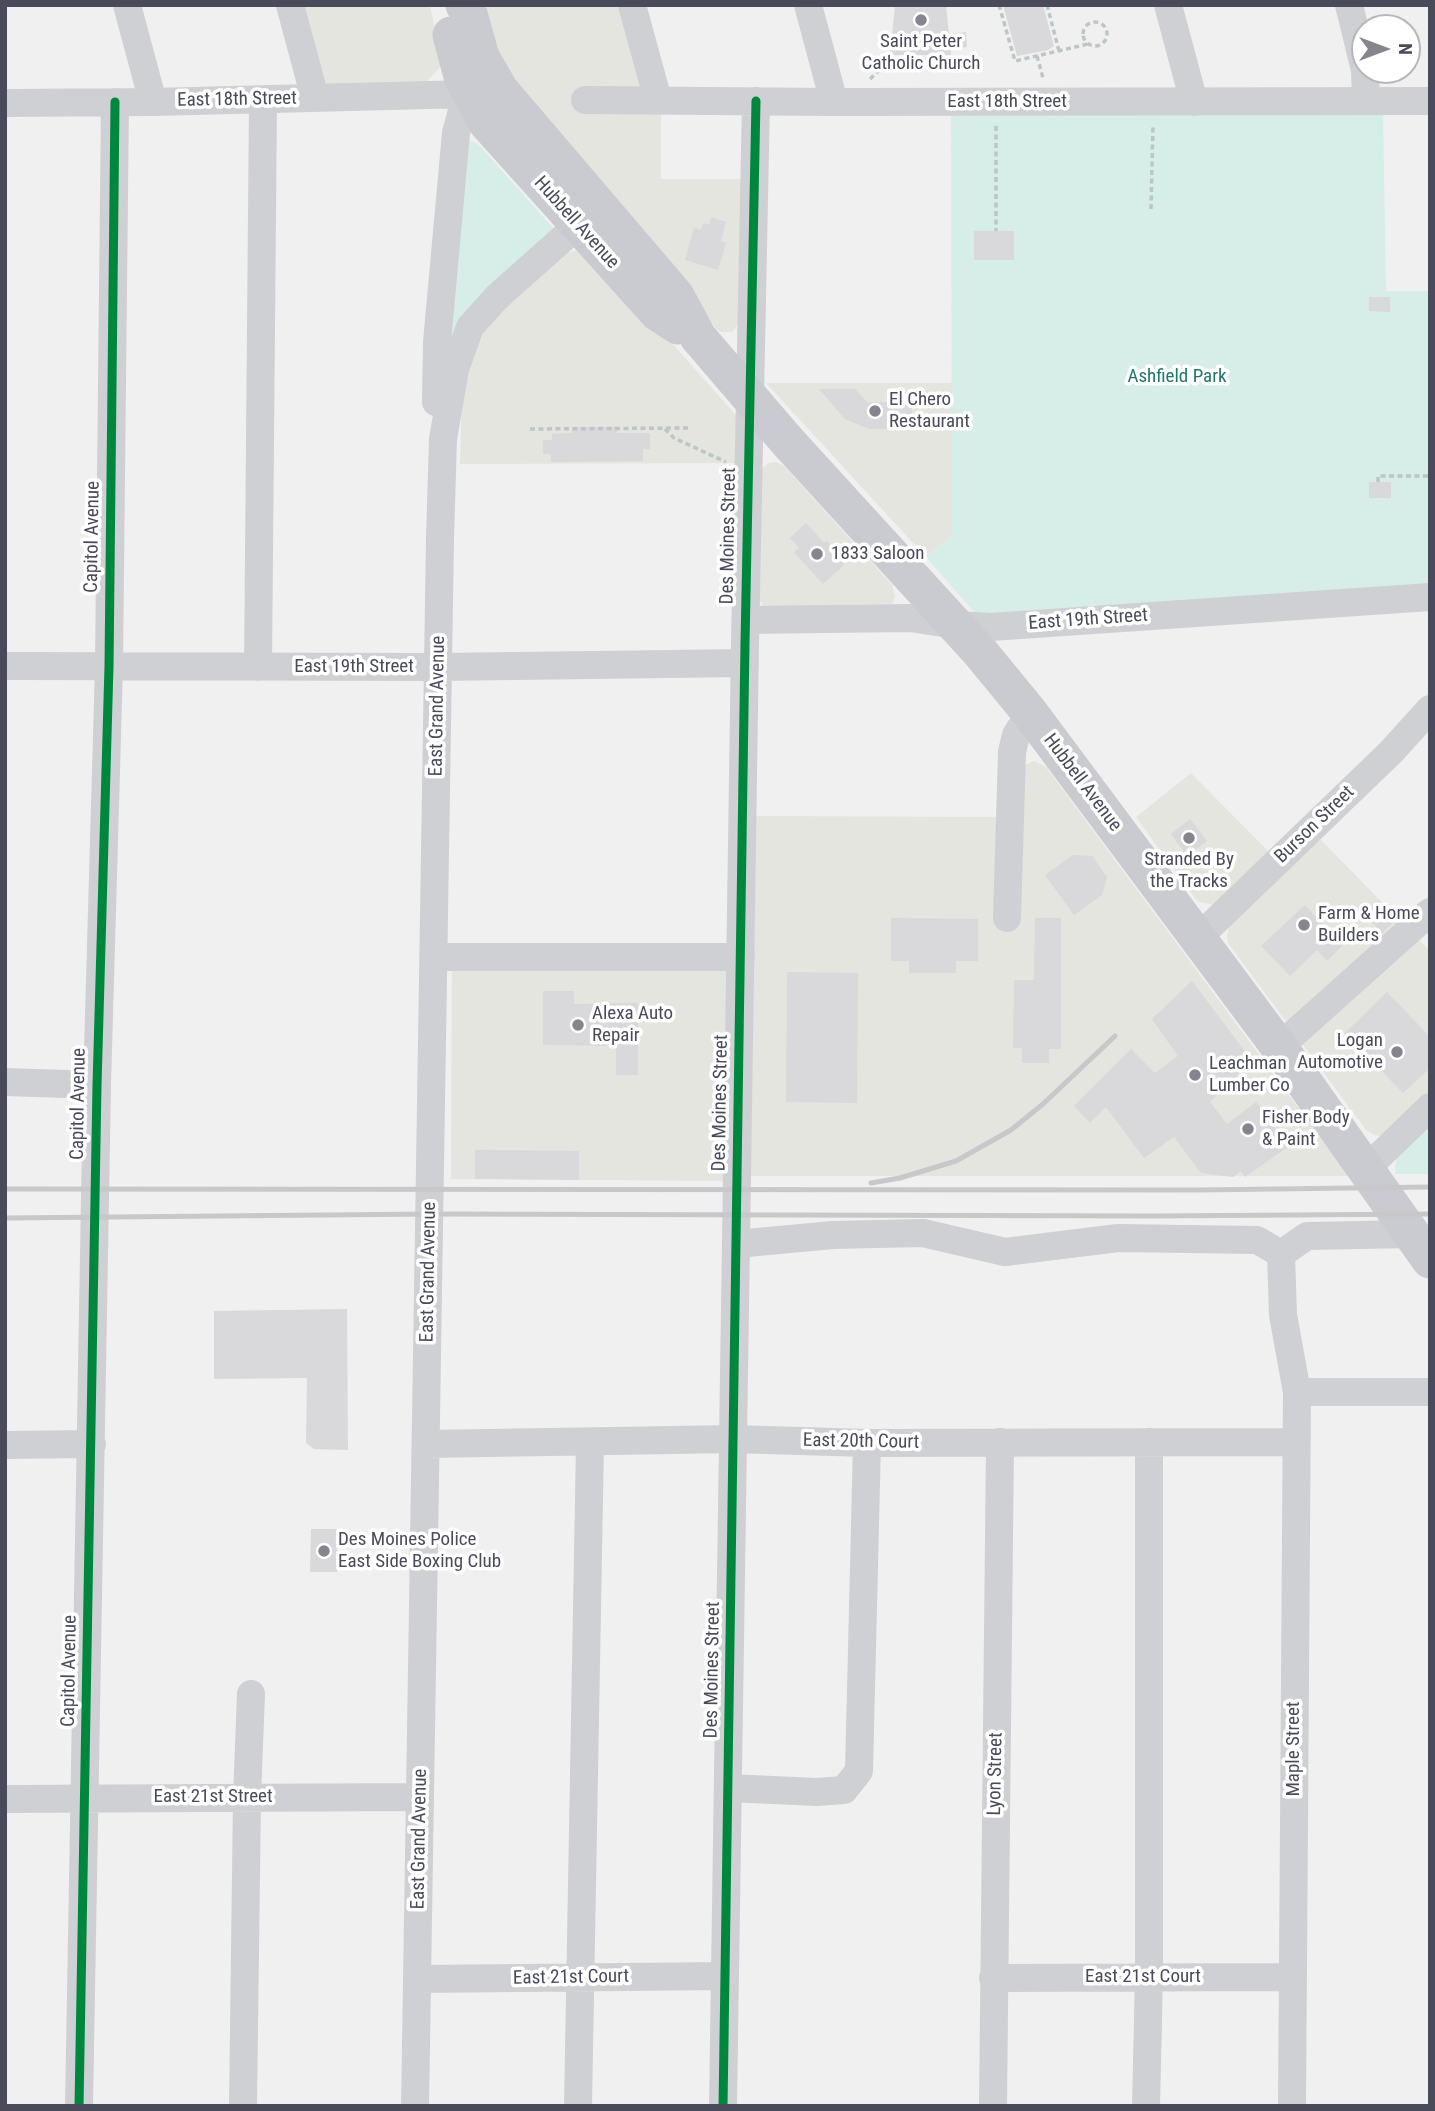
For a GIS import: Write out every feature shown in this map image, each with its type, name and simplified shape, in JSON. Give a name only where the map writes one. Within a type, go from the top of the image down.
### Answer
[{"type":"main road","points":[[446,5],[446,20],[481,87]]},
{"type":"main road","points":[[464,5],[481,57],[481,87]]},
{"type":"main road","name":"Hubbell Avenue","points":[[481,87],[588,190],[676,296],[698,337],[956,625],[1030,713],[1279,1047],[1421,1247]]},
{"type":"main road","name":"Hubbell Avenue","points":[[481,87],[487,122],[658,313],[698,337]]},
{"type":"street","points":[[127,5],[153,102]]},
{"type":"street","points":[[290,5],[316,98]]},
{"type":"street","points":[[632,5],[658,100]]},
{"type":"street","points":[[808,5],[834,102]]},
{"type":"street","points":[[1168,5],[1194,102]]},
{"type":"street","points":[[1349,5],[1365,70],[1366,101]]},
{"type":"street","name":"East 18th Street","points":[[5,103],[263,100],[481,87]]},
{"type":"street","name":"East Grand Avenue","points":[[443,439],[435,392],[437,342],[456,133],[463,107],[481,87]]},
{"type":"street","points":[[258,667],[263,100]]},
{"type":"street","name":"East 18th Street","points":[[585,100],[1430,101]]},
{"type":"street","name":"Capitol Avenue","points":[[79,2106],[97,1085],[109,666],[115,102]]},
{"type":"street","name":"Des Moines Street","points":[[723,2106],[749,397],[756,102]]},
{"type":"street","points":[[579,225],[588,205],[588,190]]},
{"type":"street","name":"East Grand Avenue","points":[[415,2106],[443,439],[455,369],[461,347],[471,327],[497,297],[579,225]]},
{"type":"street","name":"East 19th Street","points":[[746,620],[910,618],[956,625],[998,626],[1430,597]]},
{"type":"street","name":"East 19th Street","points":[[5,666],[438,667],[745,663]]},
{"type":"street","name":"Burson Street","points":[[1198,938],[1391,752],[1430,709]]},
{"type":"street","points":[[1007,918],[1014,738],[1030,713]]},
{"type":"street","points":[[1279,1047],[1430,912]]},
{"type":"street","points":[[434,957],[741,957]]},
{"type":"street","points":[[5,1082],[97,1085]]},
{"type":"street","points":[[1367,1168],[1430,1107]]},
{"type":"street","points":[[736,1244],[833,1236],[923,1233],[1005,1252],[1118,1238],[1257,1240],[1281,1254],[1307,1236],[1421,1247]]},
{"type":"street","name":"Maple Street","points":[[1281,1254],[1283,1315],[1297,1392],[1292,2106]]},
{"type":"street","points":[[1297,1392],[1430,1392]]},
{"type":"street","name":"East 20th Court","points":[[426,1444],[733,1439],[867,1443],[1296,1442]]},
{"type":"street","name":"Lyon Street","points":[[993,2106],[1000,1442]]},
{"type":"street","points":[[1146,2106],[1149,1977],[1149,1442]]},
{"type":"street","points":[[578,2106],[590,1443]]},
{"type":"street","points":[[729,1788],[817,1793],[844,1790],[859,1771],[867,1443]]},
{"type":"street","points":[[5,1445],[92,1444]]},
{"type":"street","points":[[243,2106],[251,1694]]},
{"type":"street","name":"East 21st Street","points":[[5,1799],[420,1797]]},
{"type":"street","name":"East 21st Court","points":[[417,1979],[725,1976]]},
{"type":"street","name":"East 21st Court","points":[[993,1978],[1292,1977]]},
{"type":"path","points":[[999,5],[1014,61],[1103,43],[1107,32],[1104,25],[1093,22],[1086,26],[1083,33],[1088,44]]},
{"type":"path","points":[[1047,5],[1059,51]]},
{"type":"path","points":[[1037,56],[1043,77]]},
{"type":"path","points":[[868,82],[884,66],[894,61],[967,60]]},
{"type":"path","points":[[1151,209],[1153,125]]},
{"type":"path","points":[[996,126],[996,231]]},
{"type":"path","points":[[530,429],[691,428]]},
{"type":"path","points":[[665,429],[674,438],[726,463]]},
{"type":"path","points":[[1378,482],[1378,476],[1430,475]]},
{"type":"shaded area","points":[[284,5],[430,5],[441,59],[440,67],[426,82],[308,90]]},
{"type":"shaded area","points":[[479,5],[640,5],[661,110],[661,179],[742,179],[740,321],[732,332],[720,332],[714,326],[621,210],[509,81]]},
{"type":"shaded area","points":[[578,250],[661,331],[735,414],[737,463],[460,464],[462,383],[485,325],[562,254]]},
{"type":"shaded area","points":[[766,383],[952,383],[952,536],[926,557]]},
{"type":"shaded area","points":[[776,462],[784,466],[892,585],[895,597],[892,604],[765,607],[762,604],[759,599],[762,469],[768,463]]},
{"type":"shaded area","points":[[1034,761],[1046,767],[1349,1176],[750,1176],[755,816],[1019,817],[1024,765]]},
{"type":"shaded area","points":[[1191,773],[1271,854],[1213,905],[1197,901],[1136,817]]},
{"type":"shaded area","points":[[1318,837],[1430,951],[1430,1094],[1387,1134],[1379,1136],[1366,1130],[1228,943],[1229,925]]},
{"type":"shaded area","points":[[452,946],[730,949],[728,1181],[451,1179]]},
{"type":"green space","name":"Ashfield Park","points":[[1383,111],[1386,291],[1430,291],[1430,586],[980,615],[974,612],[926,557],[952,536],[951,113]]},
{"type":"green space","points":[[468,139],[479,145],[554,229],[442,386]]},
{"type":"green space","points":[[1430,1124],[1430,1174],[1395,1174],[1396,1160],[1400,1154]]},
{"type":"building","name":"Saint Peter Catholic Church","points":[[895,5],[946,5],[949,34],[966,32],[967,47],[951,49],[951,55],[890,55]]},
{"type":"building","points":[[1003,5],[1043,5],[1054,46],[1048,50],[1017,56]]},
{"type":"building","points":[[711,217],[726,222],[721,241],[726,243],[718,270],[685,260],[694,228],[701,230],[703,223],[709,225]]},
{"type":"building","points":[[974,231],[1014,231],[1014,260],[974,260]]},
{"type":"building","points":[[1369,297],[1390,297],[1390,312],[1369,311]]},
{"type":"building","name":"El Chero Restaurant","points":[[819,389],[855,389],[867,402],[912,403],[912,429],[869,429],[845,419]]},
{"type":"building","points":[[572,427],[617,427],[617,433],[650,433],[650,449],[643,449],[643,461],[551,462],[551,454],[543,454],[543,440],[552,440],[552,434],[572,433]]},
{"type":"building","points":[[1369,482],[1391,482],[1391,498],[1369,498]]},
{"type":"building","name":"1833 Saloon","points":[[806,523],[824,543],[827,541],[838,553],[836,556],[844,565],[823,584],[794,552],[799,548],[790,538]]},
{"type":"building","name":"Stranded By the Tracks","points":[[1190,819],[1207,841],[1187,856],[1171,834]]},
{"type":"building","points":[[1073,855],[1092,856],[1107,877],[1102,895],[1074,915],[1045,875]]},
{"type":"building","points":[[1378,901],[1396,920],[1382,933],[1364,914]]},
{"type":"building","name":"Farm & Home Builders","points":[[1305,905],[1343,945],[1327,961],[1317,950],[1290,976],[1261,946]]},
{"type":"building","points":[[891,918],[978,919],[978,961],[956,961],[956,973],[909,973],[909,961],[891,961]]},
{"type":"building","points":[[1035,918],[1061,918],[1061,1049],[1049,1049],[1049,1063],[1022,1063],[1022,1048],[1013,1048],[1014,980],[1034,980]]},
{"type":"building","points":[[787,972],[858,973],[857,1103],[786,1102]]},
{"type":"building","points":[[1192,981],[1252,1061],[1210,1102],[1227,1124],[1256,1102],[1289,1146],[1245,1177],[1241,1171],[1233,1177],[1201,1173],[1174,1137],[1144,1158],[1106,1107],[1090,1123],[1074,1106],[1131,1049],[1155,1073],[1178,1056],[1152,1019]]},
{"type":"building","name":"Alexa Auto Repair","points":[[543,991],[574,991],[574,1004],[638,1003],[638,1075],[616,1075],[616,1046],[543,1045]]},
{"type":"building","name":"Logan Automotive","points":[[1387,992],[1430,1037],[1430,1068],[1403,1093],[1345,1033]]},
{"type":"building","points":[[475,1150],[579,1151],[579,1180],[475,1179]]},
{"type":"building","points":[[347,1309],[348,1450],[314,1449],[306,1443],[307,1378],[214,1379],[214,1311]]},
{"type":"building","name":"Des Moines Police East Side Boxing Club","points":[[311,1529],[337,1529],[337,1572],[310,1572]]},
{"type":"railway","points":[[871,1183],[900,1178],[956,1161],[1011,1130],[1043,1104],[1115,1036]]},
{"type":"railway","points":[[5,1189],[1198,1190],[1430,1187]]},
{"type":"railway","points":[[5,1218],[431,1214],[1430,1214]]},
{"type":"cycle path","points":[[723,2106],[756,101]]},
{"type":"cycle path","points":[[79,2106],[97,1085],[109,666],[115,102]]},
{"type":"place","name":"Saint Peter Catholic Church","points":[[921,20]]},
{"type":"place","name":"El Chero Restaurant","points":[[875,411]]},
{"type":"place","name":"1833 Saloon","points":[[817,554]]},
{"type":"place","name":"Stranded By the Tracks","points":[[1189,838]]},
{"type":"place","name":"Farm & Home Builders","points":[[1304,925]]},
{"type":"place","name":"Alexa Auto Repair","points":[[578,1025]]},
{"type":"place","name":"Logan Automotive","points":[[1397,1052]]},
{"type":"place","name":"Leachman Lumber Co","points":[[1195,1075]]},
{"type":"place","name":"Fisher Body & Paint","points":[[1248,1129]]},
{"type":"place","name":"Des Moines Police East Side Boxing Club","points":[[324,1551]]}]
